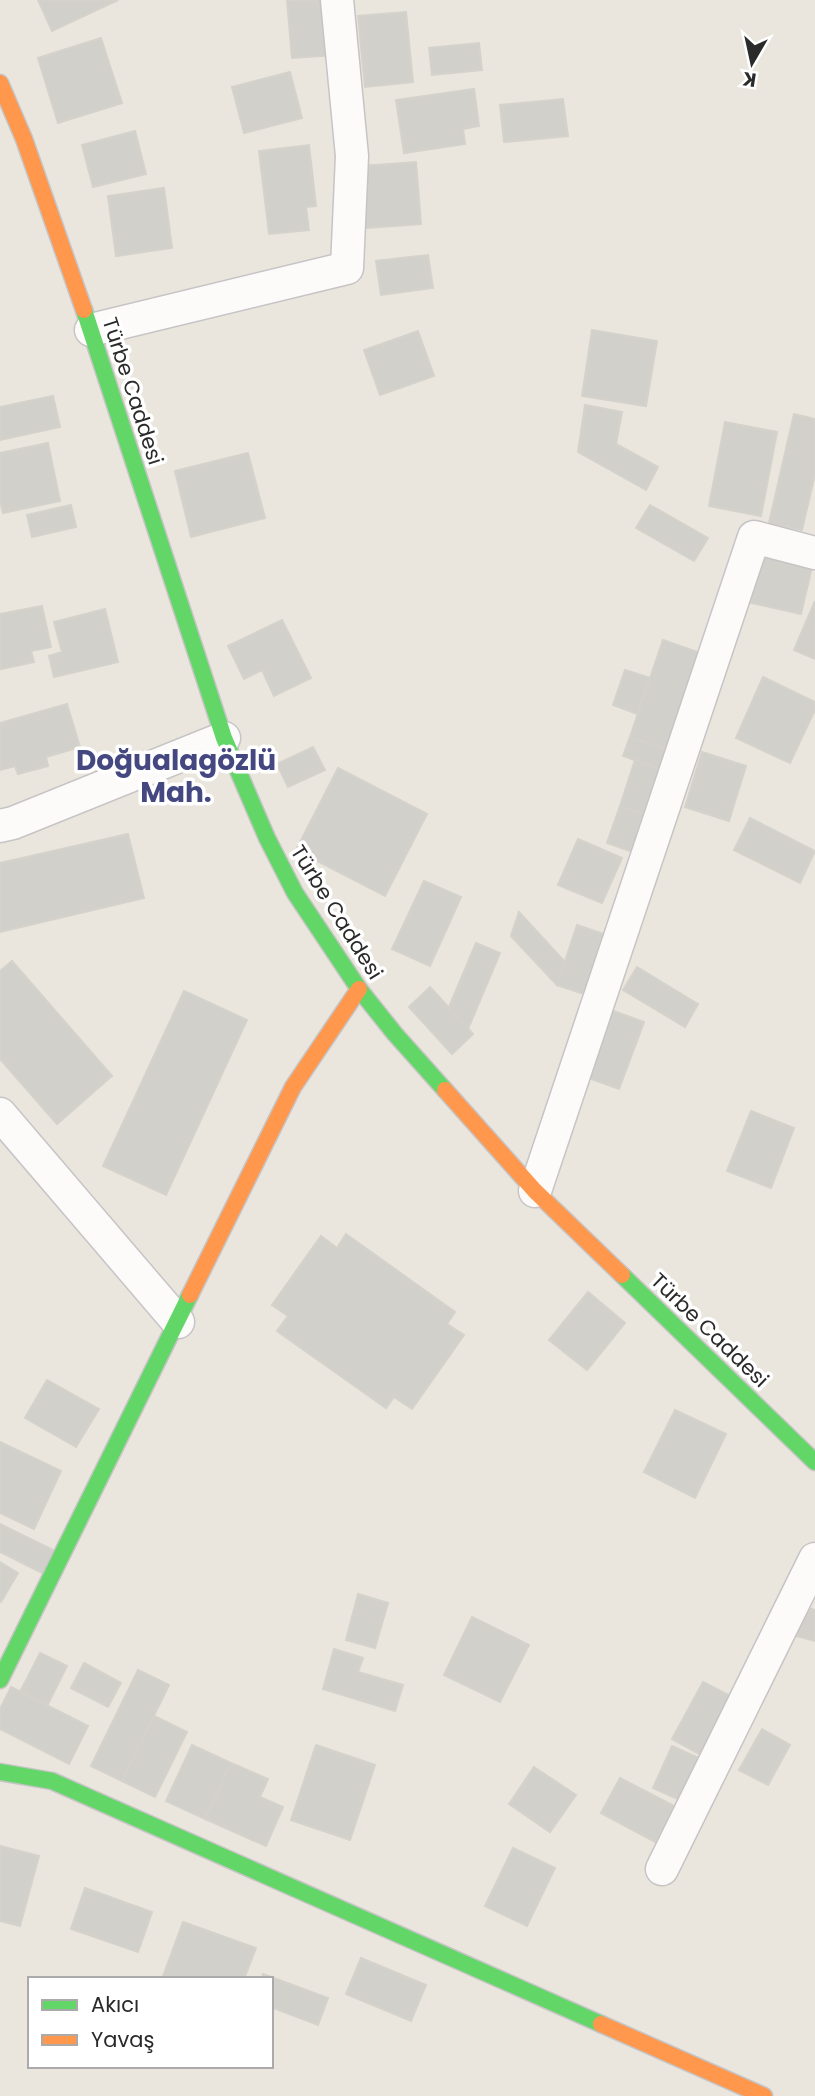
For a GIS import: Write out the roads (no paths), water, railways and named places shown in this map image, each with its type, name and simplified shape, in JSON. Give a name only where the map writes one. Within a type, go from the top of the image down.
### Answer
[{"type":"street","points":[[91,331],[347,268],[352,156],[337,0]]},
{"type":"street","name":"Türbe Caddesi","points":[[0,83],[24,139],[91,331],[224,738],[267,838],[295,892],[359,989],[395,1034],[535,1191],[815,1462]]},
{"type":"street","points":[[535,1191],[754,537],[815,553]]},
{"type":"street","points":[[0,826],[224,738]]},
{"type":"street","points":[[0,1680],[293,1087],[359,989]]},
{"type":"street","points":[[0,1114],[178,1322]]},
{"type":"street","points":[[662,1869],[815,1559]]},
{"type":"street","points":[[0,1772],[52,1782],[764,2096]]},
{"type":"district","name":"Doğualagözlü Mah.","points":[[176,776]]}]
